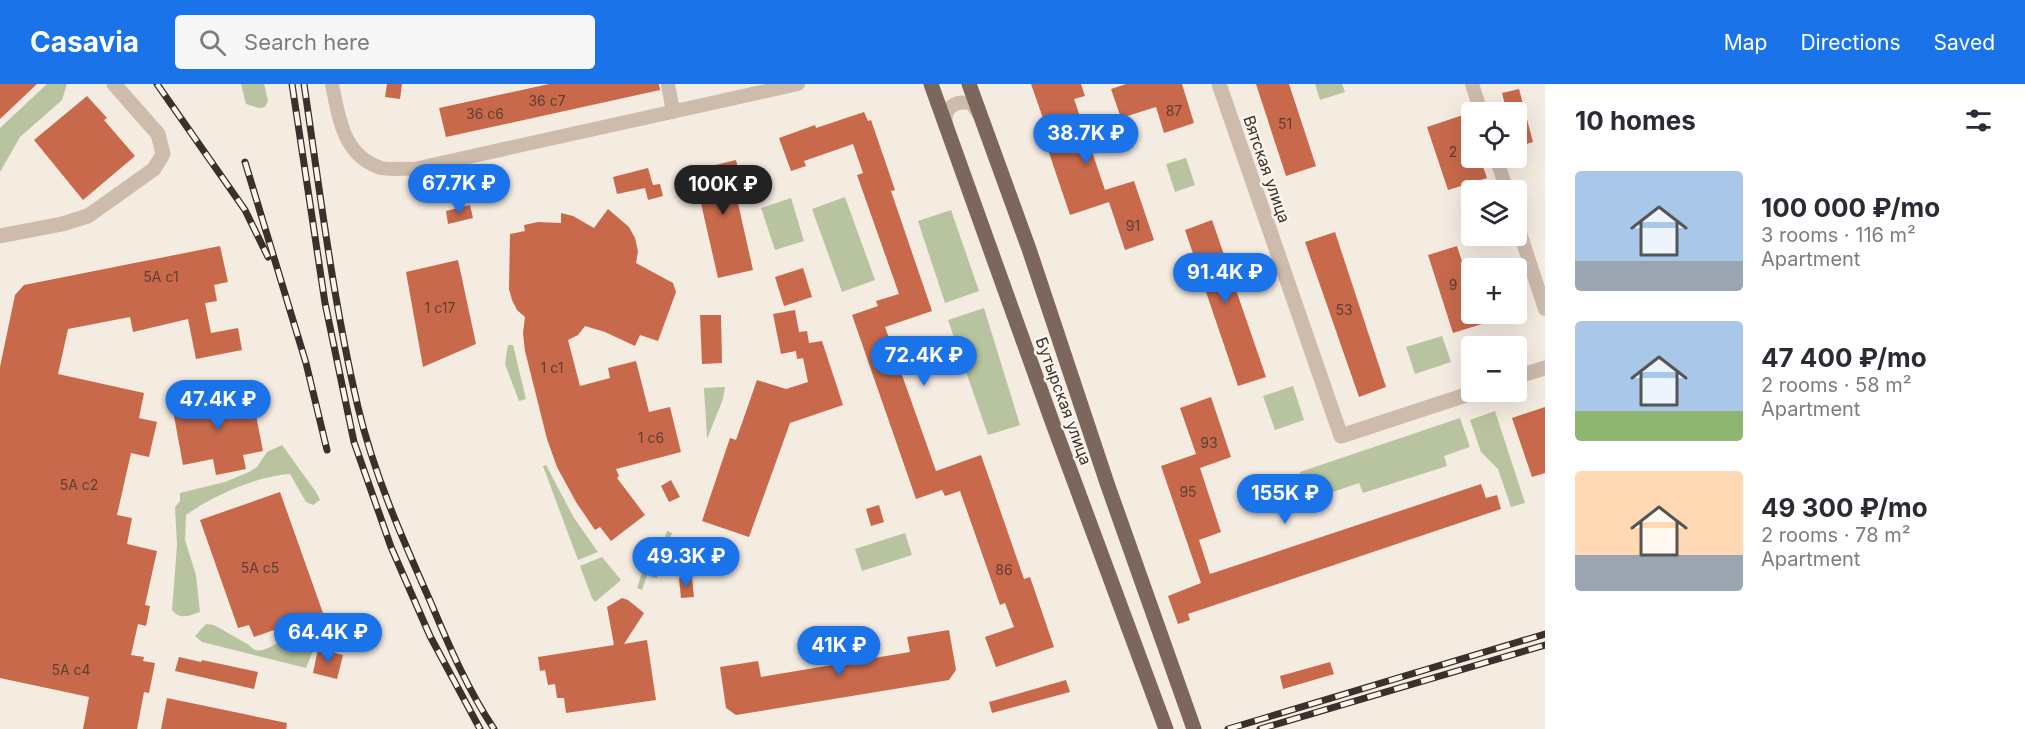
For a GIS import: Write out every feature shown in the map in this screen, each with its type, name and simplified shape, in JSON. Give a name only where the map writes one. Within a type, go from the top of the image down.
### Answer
[{"type":"main road","name":"Бутырская улица","points":[[931,84],[1166,729]]},
{"type":"main road","name":"Бутырская улица","points":[[969,84],[1029,249],[1108,486],[1194,729]]},
{"type":"street","points":[[0,237],[88,216],[154,169],[164,154],[158,134],[114,84]]},
{"type":"street","points":[[332,84],[340,125],[358,156],[382,168],[414,169],[798,84]]},
{"type":"street","points":[[668,84],[673,112]]},
{"type":"street","name":"Вятская улица","points":[[1219,84],[1341,436],[1461,397]]},
{"type":"street","points":[[1472,84],[1478,102]]},
{"type":"street","points":[[946,125],[945,119],[949,107],[960,102],[972,104],[979,114]]},
{"type":"street","points":[[1524,246],[1545,309]]},
{"type":"street","points":[[1527,374],[1545,368]]},
{"type":"green space","points":[[47,84],[67,84],[62,100],[20,137],[0,172],[0,128]]},
{"type":"green space","points":[[241,84],[264,84],[268,101],[265,107],[259,108],[246,104]]},
{"type":"green space","points":[[1315,84],[1342,84],[1345,92],[1320,100]]},
{"type":"green space","points":[[1186,158],[1195,185],[1175,192],[1166,164]]},
{"type":"green space","points":[[845,197],[875,280],[842,292],[812,209]]},
{"type":"green space","points":[[791,198],[804,241],[775,250],[761,208]]},
{"type":"green space","points":[[951,210],[979,291],[945,303],[918,221]]},
{"type":"green space","points":[[984,308],[1020,425],[988,435],[948,320]]},
{"type":"green space","points":[[1442,336],[1451,362],[1415,374],[1406,347]]},
{"type":"green space","points":[[508,345],[513,345],[526,399],[519,401],[505,364]]},
{"type":"green space","points":[[1293,386],[1304,420],[1275,430],[1263,396]]},
{"type":"green space","points":[[725,387],[723,399],[707,439],[704,388]]},
{"type":"green space","points":[[1495,411],[1525,503],[1511,507],[1498,469],[1481,452],[1470,420]]},
{"type":"green space","points":[[1460,418],[1470,447],[1444,456],[1447,466],[1363,493],[1359,483],[1318,497],[1321,507],[1312,510],[1300,472]]},
{"type":"green space","points":[[282,445],[320,500],[313,505],[306,502],[290,474],[263,479],[235,488],[186,515],[185,540],[196,575],[200,612],[188,616],[178,615],[172,610],[177,545],[175,507],[180,501],[180,493],[225,482],[249,472],[257,467],[267,452]]},
{"type":"green space","points":[[546,465],[574,518],[598,552],[578,560],[543,466]]},
{"type":"green space","points":[[667,531],[672,533],[657,578],[651,577]]},
{"type":"green space","points":[[905,533],[912,555],[862,571],[855,549]]},
{"type":"green space","points":[[652,542],[657,544],[642,590],[637,588]]},
{"type":"green space","points":[[602,557],[621,580],[595,602],[580,566]]},
{"type":"green space","points":[[206,624],[214,625],[258,650],[268,648],[288,637],[317,630],[318,638],[306,668],[202,642],[195,636]]},
{"type":"building","points":[[0,84],[37,84],[0,119]]},
{"type":"building","points":[[387,84],[402,84],[400,99],[385,97]]},
{"type":"building","points":[[549,84],[659,84],[660,90],[446,137],[439,108]]},
{"type":"building","points":[[1031,84],[1081,84],[1085,96],[1074,99],[1105,190],[1134,181],[1154,240],[1125,250],[1109,202],[1070,215],[1040,126],[1045,124]]},
{"type":"building","points":[[1126,84],[1182,84],[1194,123],[1164,133],[1156,107],[1121,118],[1111,89]]},
{"type":"building","points":[[1256,84],[1289,84],[1316,166],[1286,176]]},
{"type":"building","points":[[1519,89],[1522,102],[1504,102],[1502,93]]},
{"type":"building","points":[[87,96],[107,118],[104,120],[135,156],[83,200],[34,140]]},
{"type":"building","points":[[864,112],[868,121],[871,120],[895,190],[891,191],[932,311],[885,327],[936,471],[981,455],[1024,579],[1030,577],[1054,647],[996,667],[985,637],[1014,627],[1005,603],[1000,605],[960,491],[945,496],[942,490],[916,499],[852,315],[878,306],[876,301],[899,294],[857,175],[863,173],[853,144],[804,161],[806,166],[791,171],[779,138],[815,125],[816,128]]},
{"type":"building","points":[[1461,116],[1461,168],[1484,168],[1487,178],[1461,180],[1461,186],[1448,190],[1427,127]]},
{"type":"building","points":[[1527,119],[1533,142],[1527,144]]},
{"type":"building","points":[[736,160],[743,188],[735,190],[753,270],[718,278],[700,199],[694,200],[687,172]]},
{"type":"building","points":[[648,168],[653,185],[660,184],[663,196],[648,200],[645,188],[617,194],[613,177]]},
{"type":"building","points":[[470,205],[473,218],[448,224],[446,211]]},
{"type":"building","points":[[608,209],[629,227],[635,238],[638,251],[636,263],[673,283],[676,292],[658,341],[640,335],[635,346],[605,332],[585,326],[578,335],[568,340],[580,386],[610,378],[608,368],[636,361],[649,412],[670,407],[681,452],[616,469],[619,476],[617,478],[645,515],[611,541],[600,527],[595,530],[576,502],[557,467],[547,439],[525,351],[523,333],[525,317],[517,310],[509,289],[510,234],[525,231],[524,225],[538,222],[561,223],[561,213],[573,216],[594,228]]},
{"type":"building","points":[[1212,220],[1266,377],[1238,386],[1185,230]]},
{"type":"building","points":[[1335,232],[1386,387],[1359,397],[1305,242]]},
{"type":"building","points":[[220,246],[228,282],[214,285],[217,301],[205,303],[211,333],[238,328],[242,350],[196,359],[188,319],[133,332],[130,317],[68,329],[58,374],[144,393],[139,418],[157,422],[149,457],[131,453],[117,515],[132,518],[127,544],[157,551],[145,605],[150,606],[146,626],[138,624],[131,655],[144,657],[143,661],[155,663],[149,693],[144,692],[137,729],[83,729],[89,697],[0,678],[0,367],[15,295],[24,285]]},
{"type":"building","points":[[1457,246],[1461,258],[1461,324],[1482,324],[1453,333],[1428,255]]},
{"type":"building","points":[[458,260],[476,344],[423,367],[406,272]]},
{"type":"building","points":[[803,268],[812,297],[784,306],[775,277]]},
{"type":"building","points":[[795,310],[799,332],[807,331],[809,343],[822,341],[843,405],[790,423],[749,537],[702,521],[730,438],[736,440],[757,380],[786,389],[808,382],[803,358],[797,359],[796,351],[781,354],[773,314]]},
{"type":"building","points":[[700,315],[721,315],[722,363],[702,364]]},
{"type":"building","points":[[251,390],[263,451],[243,455],[246,469],[216,475],[213,459],[183,465],[172,405]]},
{"type":"building","points":[[1211,397],[1231,457],[1200,468],[1221,532],[1199,540],[1210,574],[1481,484],[1486,498],[1497,495],[1501,509],[1188,614],[1190,620],[1178,624],[1168,596],[1201,583],[1161,466],[1196,454],[1180,408]]},
{"type":"building","points":[[1545,407],[1545,473],[1532,477],[1512,418]]},
{"type":"building","points":[[671,480],[680,497],[669,502],[661,486]]},
{"type":"building","points":[[1270,489],[1274,501],[1251,509],[1246,497]]},
{"type":"building","points":[[280,492],[323,613],[254,637],[249,625],[238,628],[200,520]]},
{"type":"building","points":[[879,505],[884,522],[871,526],[866,509]]},
{"type":"building","points":[[692,577],[694,597],[681,598],[679,578]]},
{"type":"building","points":[[622,598],[644,613],[624,644],[647,640],[656,700],[566,713],[564,698],[557,698],[555,684],[548,685],[545,670],[540,671],[538,657],[614,645],[607,607]]},
{"type":"building","points":[[949,630],[956,670],[949,680],[736,715],[726,708],[720,667],[758,661],[761,677],[910,652],[907,637]]},
{"type":"building","points":[[318,649],[343,655],[337,679],[313,673]]},
{"type":"building","points":[[179,657],[258,672],[254,689],[175,671]]},
{"type":"building","points":[[1330,662],[1334,674],[1283,689],[1280,676]]},
{"type":"building","points":[[1066,680],[1070,692],[992,713],[989,702]]},
{"type":"building","points":[[167,698],[287,723],[286,729],[161,729]]},
{"type":"railway","points":[[157,84],[245,210],[268,257]]},
{"type":"railway","points":[[292,84],[325,303],[354,442],[391,547],[430,636],[480,729]]},
{"type":"railway","points":[[304,84],[334,287],[349,367],[372,457],[390,507],[445,635],[467,683],[494,729]]},
{"type":"railway","points":[[245,162],[306,363],[327,450]]},
{"type":"railway","points":[[1228,729],[1545,634]]},
{"type":"railway","points":[[1260,729],[1545,645]]}]
